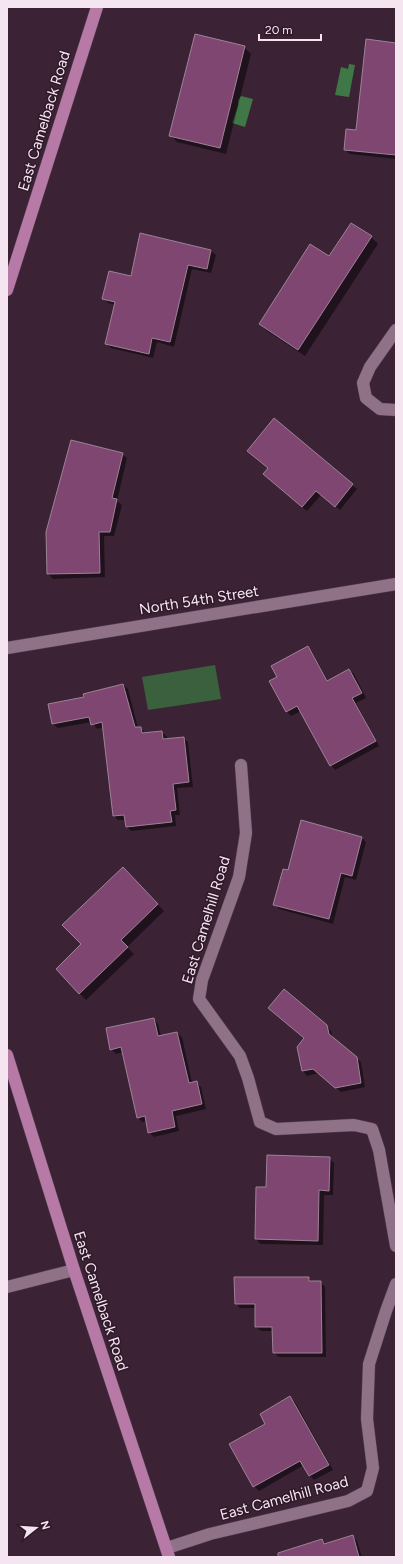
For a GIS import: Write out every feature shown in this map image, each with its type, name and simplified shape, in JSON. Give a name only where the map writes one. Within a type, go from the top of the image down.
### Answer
[{"type":"main road","name":"East Camelback Road","points":[[7,290],[97,7]]},
{"type":"main road","name":"East Camelback Road","points":[[7,1054],[74,1270],[168,1553]]},
{"type":"street","points":[[396,330],[370,367],[363,383],[366,398],[380,409],[396,410]]},
{"type":"street","name":"North 54th Street","points":[[7,648],[396,584]]},
{"type":"street","name":"East Camelhill Road","points":[[241,765],[246,833],[238,877],[202,980],[199,999],[240,1056],[248,1078],[260,1122],[276,1129],[354,1125],[372,1129],[379,1150],[396,1246]]},
{"type":"street","points":[[7,1287],[74,1270]]},
{"type":"street","name":"East Camelhill Road","points":[[168,1553],[210,1534],[348,1501],[367,1491],[373,1468],[368,1419],[369,1364],[396,1284]]},
{"type":"shaded area","points":[[349,64],[355,65],[349,97],[335,95],[341,67],[348,69]]},
{"type":"shaded area","points":[[241,96],[253,99],[245,127],[232,123],[238,105],[238,100]]},
{"type":"shaded area","points":[[215,665],[221,699],[148,710],[142,677]]},
{"type":"building","points":[[195,34],[245,46],[220,148],[169,136]]},
{"type":"building","points":[[366,39],[396,43],[396,155],[344,150],[346,129],[356,130]]},
{"type":"building","points":[[351,223],[372,236],[298,350],[259,324],[310,244],[329,256]]},
{"type":"building","points":[[140,233],[211,250],[207,269],[188,265],[170,342],[152,338],[149,354],[105,344],[115,302],[102,299],[109,271],[131,276]]},
{"type":"building","points":[[274,418],[353,484],[335,507],[316,491],[302,507],[263,474],[268,468],[247,451]]},
{"type":"building","points":[[71,440],[123,453],[112,498],[117,499],[110,532],[99,532],[100,573],[47,574],[46,532]]},
{"type":"building","points":[[308,646],[327,681],[349,669],[362,693],[352,698],[376,741],[330,766],[297,706],[286,712],[269,681],[277,677],[271,666]]},
{"type":"building","points":[[123,684],[135,727],[141,727],[142,733],[162,731],[163,739],[184,737],[189,782],[173,784],[176,810],[170,811],[172,822],[126,827],[124,815],[113,816],[102,722],[91,725],[89,717],[52,724],[48,704],[84,697],[83,694]]},
{"type":"building","points":[[301,820],[362,837],[352,876],[341,873],[329,919],[273,905],[283,869],[288,870]]},
{"type":"building","points":[[123,867],[158,904],[121,940],[128,947],[79,994],[56,969],[81,944],[62,925]]},
{"type":"building","points":[[284,989],[327,1025],[329,1034],[357,1057],[361,1083],[335,1088],[313,1069],[302,1071],[297,1047],[304,1038],[268,1008]]},
{"type":"building","points":[[154,1018],[158,1036],[177,1032],[189,1083],[197,1081],[202,1104],[172,1111],[175,1127],[148,1133],[145,1116],[137,1118],[121,1047],[110,1050],[106,1028]]},
{"type":"building","points":[[267,1155],[330,1157],[329,1191],[319,1190],[318,1241],[255,1239],[256,1187],[266,1187]]},
{"type":"building","points":[[234,1277],[309,1277],[309,1281],[321,1281],[322,1353],[273,1353],[272,1327],[255,1327],[255,1304],[235,1304]]},
{"type":"building","points":[[290,1396],[329,1465],[309,1476],[300,1461],[253,1487],[229,1444],[265,1424],[260,1414]]},
{"type":"building","points":[[353,1535],[359,1557],[278,1557],[278,1553],[322,1539],[324,1544]]}]
